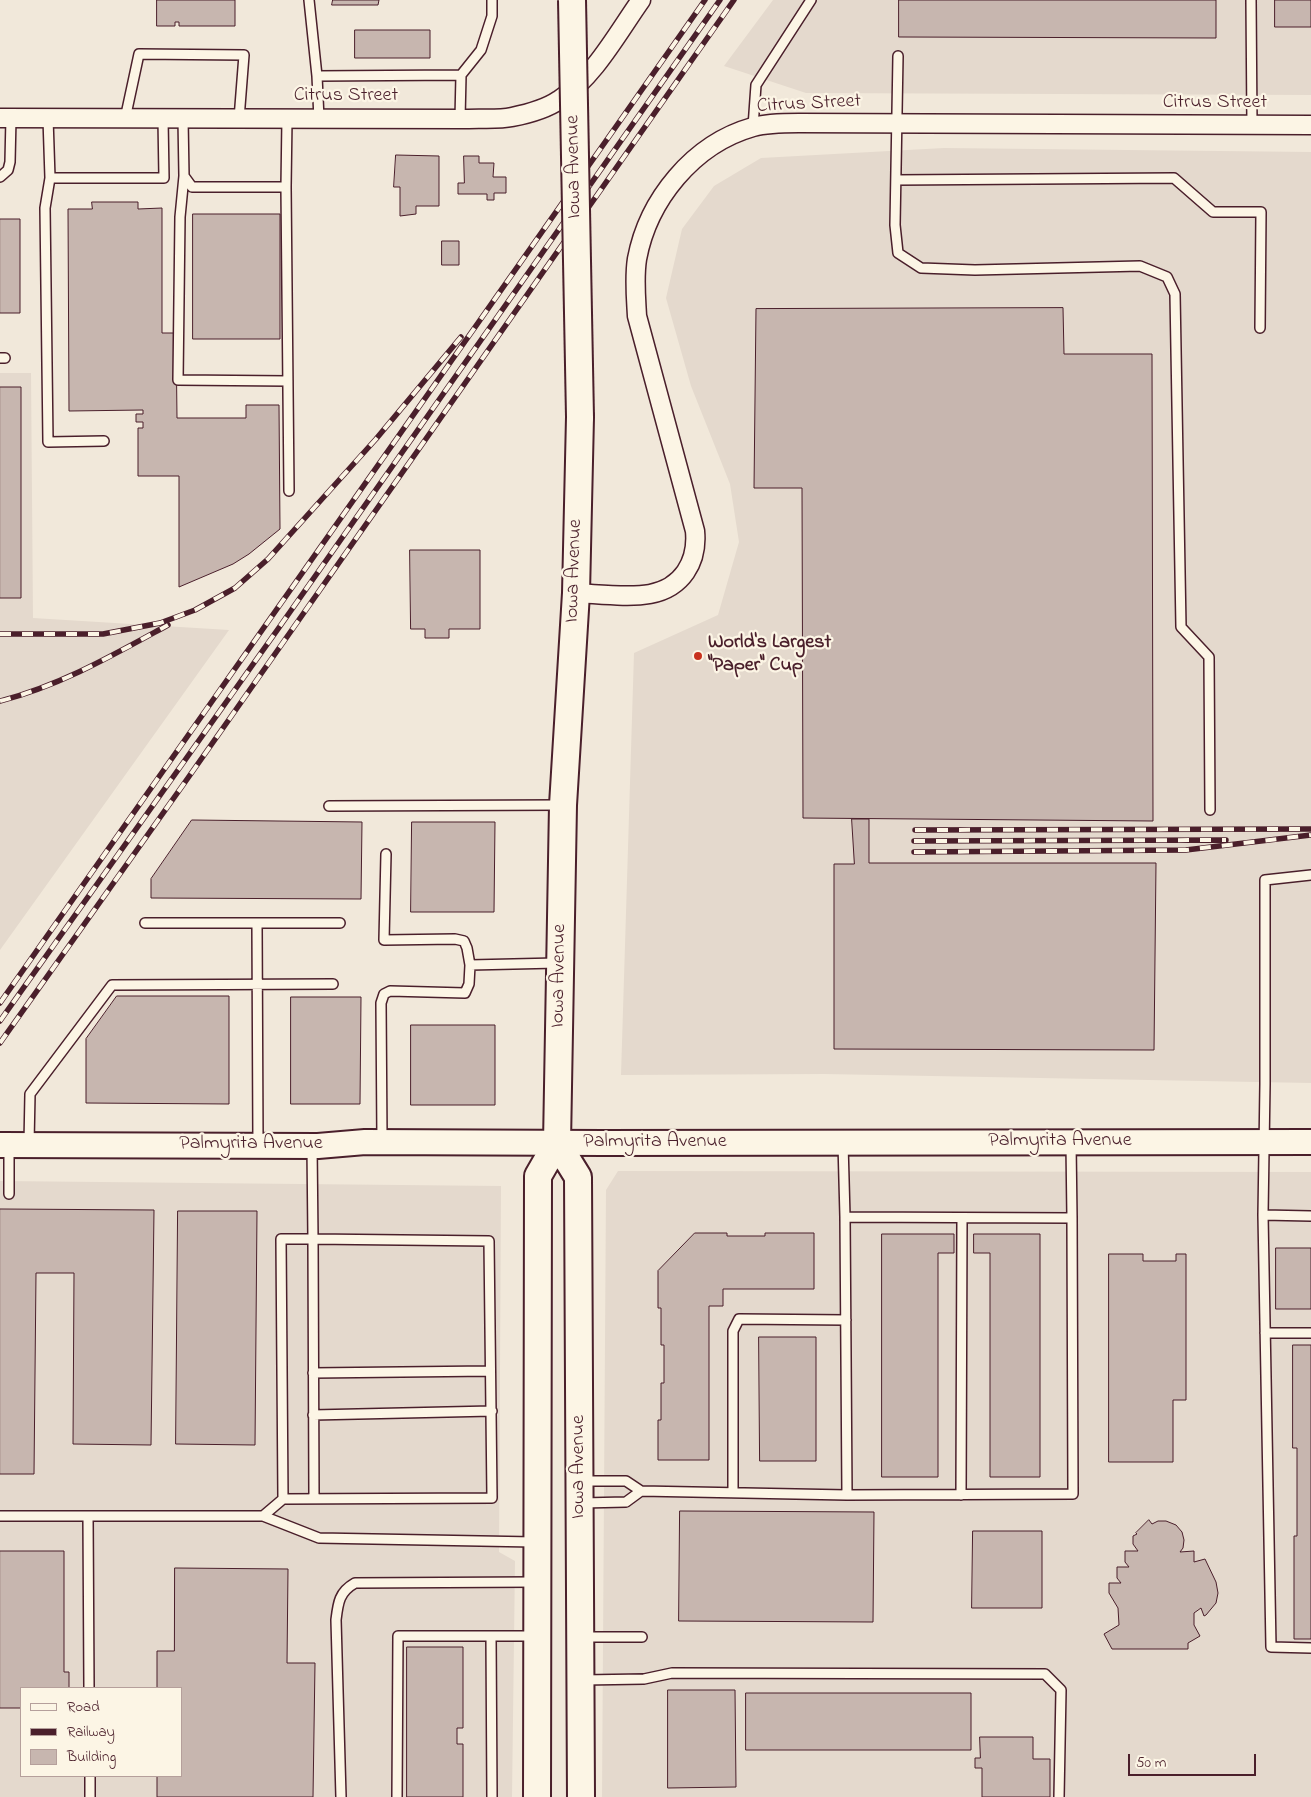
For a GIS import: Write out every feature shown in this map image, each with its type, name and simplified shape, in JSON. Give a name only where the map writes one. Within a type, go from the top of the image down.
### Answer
[{"type":"main road","name":"Iowa Avenue","points":[[537,1797],[538,1176],[557,1143],[563,805],[576,593],[580,417],[572,0]]},
{"type":"main road","name":"Iowa Avenue","points":[[557,1143],[578,1177],[581,1797]]},
{"type":"street","name":"Citrus Street","points":[[5,118],[460,119],[510,117],[538,110],[558,101],[576,86],[598,61],[641,0]]},
{"type":"street","name":"Citrus Street","points":[[576,593],[650,594],[676,582],[691,566],[695,548],[695,531],[637,316],[635,283],[642,239],[650,218],[671,184],[688,165],[708,150],[739,132],[753,127],[799,123],[1311,125]]},
{"type":"street","name":"Palmyrita Avenue","points":[[12,1145],[312,1146],[382,1142],[1311,1142]]},
{"type":"lane","points":[[308,0],[317,76],[319,119]]},
{"type":"lane","points":[[460,119],[461,75],[480,50],[492,16],[492,0]]},
{"type":"lane","points":[[753,127],[756,85],[811,0]]},
{"type":"lane","points":[[1251,0],[1252,125]]},
{"type":"lane","points":[[125,119],[139,54],[244,55],[239,119]]},
{"type":"lane","points":[[898,56],[896,180],[898,253],[921,268],[975,270],[1140,266],[1167,277],[1175,294],[1181,627],[1209,656],[1210,810]]},
{"type":"lane","points":[[317,76],[461,75]]},
{"type":"lane","points":[[0,177],[8,170],[10,162],[5,118]]},
{"type":"lane","points":[[48,118],[50,178],[45,208],[48,442],[104,441]]},
{"type":"lane","points":[[50,178],[164,178],[163,119]]},
{"type":"lane","points":[[183,119],[184,176],[180,218],[178,380],[288,381]]},
{"type":"lane","points":[[287,119],[289,491]]},
{"type":"lane","points":[[184,176],[192,188],[286,188]]},
{"type":"lane","points":[[896,180],[1174,178],[1213,212],[1261,212],[1260,328]]},
{"type":"lane","points":[[329,806],[563,805]]},
{"type":"lane","points":[[382,1142],[381,1003],[384,994],[390,992],[466,993],[469,984],[470,965],[464,941],[455,939],[384,940],[386,854]]},
{"type":"lane","points":[[1311,874],[1265,880],[1265,1142],[1263,1215],[1271,1647],[1311,1648]]},
{"type":"lane","points":[[145,923],[340,923]]},
{"type":"lane","points":[[257,923],[258,1146]]},
{"type":"lane","points":[[470,965],[560,963]]},
{"type":"lane","points":[[8,1194],[12,1145],[30,1094],[112,985],[333,984]]},
{"type":"lane","points":[[580,1492],[626,1481],[641,1491],[847,1495],[1073,1494],[1071,1142]]},
{"type":"lane","points":[[843,1143],[847,1495]]},
{"type":"lane","points":[[312,1146],[314,1499]]},
{"type":"lane","points":[[1263,1215],[1311,1216]]},
{"type":"lane","points":[[845,1217],[1072,1218]]},
{"type":"lane","points":[[961,1494],[962,1218]]},
{"type":"lane","points":[[263,1516],[283,1499],[492,1498],[489,1241],[281,1239],[283,1499]]},
{"type":"lane","points":[[733,1493],[733,1331],[739,1319],[846,1320]]},
{"type":"lane","points":[[1265,1333],[1311,1333]]},
{"type":"lane","points":[[313,1373],[490,1370]]},
{"type":"lane","points":[[313,1415],[492,1411]]},
{"type":"lane","points":[[580,1492],[626,1502],[641,1491]]},
{"type":"lane","points":[[0,1516],[263,1516],[319,1538],[537,1542]]},
{"type":"lane","points":[[88,1516],[89,1687]]},
{"type":"lane","points":[[341,1797],[336,1620],[338,1600],[342,1593],[355,1583],[537,1582]]},
{"type":"lane","points":[[396,1797],[398,1636],[537,1636]]},
{"type":"lane","points":[[491,1636],[492,1797]]},
{"type":"lane","points":[[580,1638],[642,1637]]},
{"type":"lane","points":[[580,1680],[644,1679],[672,1673],[1045,1674],[1061,1690],[1059,1797]]},
{"type":"lane","points":[[90,1777],[90,1797]]},
{"type":"shaded area","points":[[773,0],[1311,0],[1311,95],[806,93],[724,66]]},
{"type":"shaded area","points":[[944,148],[1311,152],[1311,1083],[824,1074],[621,1075],[634,653],[718,615],[739,542],[730,484],[691,386],[666,298],[682,229],[714,186],[761,158]]},
{"type":"shaded area","points":[[0,373],[31,373],[33,618],[229,630],[0,950]]},
{"type":"shaded area","points":[[618,1171],[1311,1172],[1311,1797],[602,1797],[606,1190]]},
{"type":"shaded area","points":[[0,1181],[501,1186],[499,1552],[515,1561],[512,1797],[0,1797]]},
{"type":"building","points":[[157,0],[235,0],[235,26],[179,26],[179,22],[175,22],[175,26],[157,26]]},
{"type":"building","points":[[333,0],[379,0],[378,5],[332,5]]},
{"type":"building","points":[[899,0],[1216,0],[1216,38],[899,37]]},
{"type":"building","points":[[1275,0],[1311,0],[1311,27],[1275,27]]},
{"type":"building","points":[[355,30],[430,30],[430,58],[355,58]]},
{"type":"building","points":[[396,155],[439,156],[439,206],[416,206],[416,214],[400,216],[400,187],[394,187]]},
{"type":"building","points":[[464,156],[479,156],[479,163],[494,163],[493,177],[506,177],[506,193],[494,193],[494,200],[487,200],[487,194],[458,194],[458,183],[464,183]]},
{"type":"building","points":[[92,202],[138,202],[138,209],[162,208],[162,333],[176,333],[177,418],[246,418],[246,405],[279,405],[280,529],[249,554],[233,564],[179,587],[179,476],[138,476],[138,428],[143,428],[143,422],[136,422],[136,414],[143,414],[143,410],[69,411],[68,209],[92,209]]},
{"type":"building","points":[[193,214],[280,214],[280,339],[193,339]]},
{"type":"building","points":[[0,219],[20,219],[20,313],[0,313]]},
{"type":"building","points":[[442,241],[459,241],[459,265],[442,265]]},
{"type":"building","points":[[1063,308],[1064,354],[1152,354],[1153,821],[803,818],[802,488],[754,488],[756,309]]},
{"type":"building","points":[[0,387],[21,387],[21,598],[0,598]]},
{"type":"building","points":[[410,550],[480,550],[480,629],[449,629],[449,638],[425,638],[425,629],[411,629]]},
{"type":"building","points":[[852,819],[869,819],[869,863],[1156,863],[1154,1050],[834,1049],[834,864],[854,864]]},
{"type":"building","points":[[192,820],[362,822],[361,899],[151,898],[151,879]]},
{"type":"building","points":[[412,822],[495,822],[494,912],[411,912]]},
{"type":"building","points":[[117,996],[229,996],[229,1104],[86,1103],[86,1039]]},
{"type":"building","points":[[291,997],[361,997],[360,1104],[291,1104]]},
{"type":"building","points":[[411,1025],[495,1025],[495,1105],[411,1105]]},
{"type":"building","points":[[0,1209],[154,1210],[151,1445],[73,1444],[74,1273],[36,1273],[34,1474],[0,1474]]},
{"type":"building","points":[[178,1211],[257,1211],[255,1445],[176,1444]]},
{"type":"building","points":[[695,1233],[727,1233],[727,1236],[765,1236],[765,1233],[814,1233],[814,1289],[723,1289],[723,1306],[709,1306],[709,1460],[658,1460],[658,1420],[661,1420],[661,1383],[664,1383],[664,1345],[661,1345],[661,1308],[658,1308],[658,1271]]},
{"type":"building","points":[[882,1234],[954,1234],[954,1253],[938,1253],[938,1477],[882,1477]]},
{"type":"building","points":[[974,1234],[1040,1234],[1040,1477],[990,1477],[990,1253],[974,1253]]},
{"type":"building","points":[[1276,1248],[1311,1248],[1311,1309],[1276,1309]]},
{"type":"building","points":[[1109,1254],[1143,1254],[1143,1261],[1176,1261],[1176,1254],[1186,1254],[1186,1400],[1173,1400],[1173,1462],[1109,1462]]},
{"type":"building","points":[[759,1337],[816,1337],[816,1461],[760,1461]]},
{"type":"building","points":[[1293,1345],[1311,1345],[1311,1639],[1294,1639],[1294,1536],[1297,1536],[1297,1448],[1293,1448]]},
{"type":"building","points":[[680,1511],[874,1512],[873,1622],[679,1621]]},
{"type":"building","points":[[1149,1520],[1152,1524],[1158,1521],[1166,1521],[1176,1525],[1182,1532],[1184,1540],[1183,1548],[1180,1552],[1194,1551],[1194,1562],[1205,1559],[1216,1582],[1218,1593],[1216,1603],[1204,1616],[1201,1608],[1194,1613],[1194,1625],[1200,1636],[1188,1643],[1188,1649],[1112,1649],[1104,1634],[1119,1625],[1118,1608],[1109,1593],[1109,1583],[1121,1583],[1117,1578],[1117,1567],[1129,1567],[1125,1562],[1125,1551],[1138,1551],[1133,1544],[1133,1536]]},
{"type":"building","points":[[973,1531],[1042,1531],[1042,1608],[972,1608]]},
{"type":"building","points":[[0,1551],[64,1551],[64,1672],[69,1672],[69,1687],[20,1687],[20,1708],[0,1708]]},
{"type":"building","points":[[175,1568],[288,1569],[287,1663],[315,1663],[313,1797],[157,1797],[157,1777],[182,1777],[182,1687],[157,1687],[157,1651],[174,1651]]},
{"type":"building","points":[[407,1647],[463,1647],[463,1728],[457,1728],[457,1744],[463,1744],[463,1797],[407,1797]]},
{"type":"building","points":[[668,1690],[735,1690],[736,1787],[668,1788]]},
{"type":"building","points":[[746,1693],[971,1693],[971,1750],[746,1750]]},
{"type":"building","points":[[980,1737],[1033,1737],[1033,1759],[1050,1759],[1050,1797],[982,1797],[982,1768],[975,1768],[975,1758],[980,1758]]},
{"type":"railway","points":[[0,1003],[705,0]]},
{"type":"railway","points":[[0,1021],[720,0]]},
{"type":"railway","points":[[0,1043],[734,0]]},
{"type":"railway","points":[[0,634],[103,634],[160,623],[195,610],[235,588],[268,559],[376,439],[461,337]]},
{"type":"railway","points":[[0,701],[22,695],[66,678],[168,625]]},
{"type":"railway","points":[[915,830],[1311,829]]},
{"type":"railway","points":[[914,852],[1186,850],[1311,835]]},
{"type":"railway","points":[[914,841],[1226,840]]},
{"type":"place","name":"World's Largest \"Paper\" Cup","points":[[698,656]]}]
